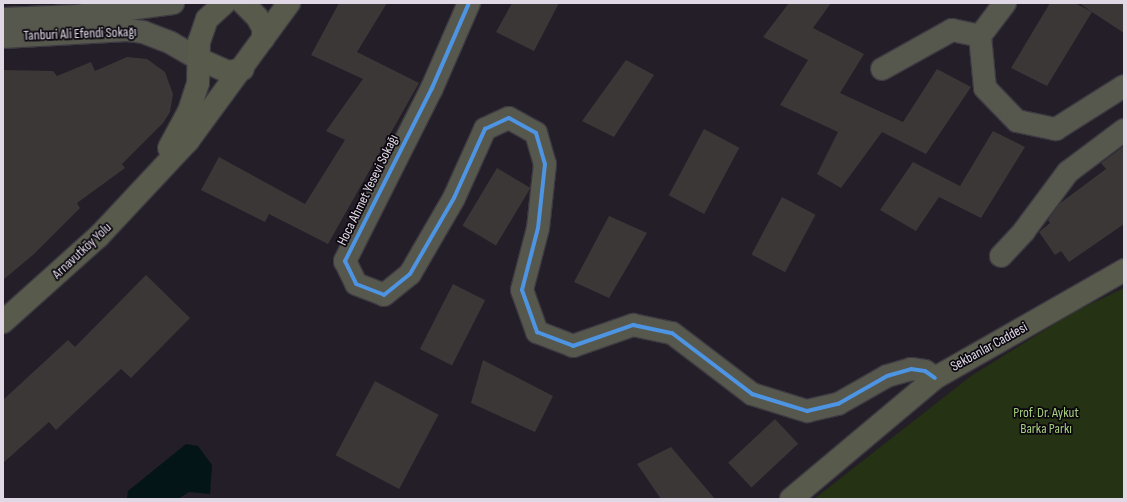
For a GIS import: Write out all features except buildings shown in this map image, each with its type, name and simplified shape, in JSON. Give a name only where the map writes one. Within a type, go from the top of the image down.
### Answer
[{"type":"main road","points":[[155,174],[189,111],[198,83],[199,42],[208,19],[225,3]]},
{"type":"main road","points":[[242,3],[257,17],[263,28],[263,39]]},
{"type":"main road","points":[[155,174],[188,141],[243,69],[289,3]]},
{"type":"main road","points":[[199,59],[228,72],[243,69]]},
{"type":"main road","name":"Arnavutköy Yolu","points":[[3,322],[99,236],[155,174]]},
{"type":"main road","name":"Sekbanlar Caddesi","points":[[791,499],[934,378],[1124,270]]},
{"type":"street","name":"Tanburi Ali Efendi Sokağı","points":[[3,19],[78,16],[173,3]]},
{"type":"street","name":"Hoca Ahmet Yesevi Sokağı","points":[[469,3],[432,88],[345,261],[356,284],[384,296],[410,274],[454,198],[485,130],[509,118],[536,133],[545,164],[538,228],[522,290],[537,332],[573,346],[633,325],[672,332],[752,394],[807,411],[838,404],[887,376],[911,369],[925,371],[934,378]]},
{"type":"street","points":[[1005,3],[980,36],[985,88],[1017,121],[1056,129],[1124,86]]},
{"type":"street","name":"Tanburi Ali Efendi Sokağı","points":[[3,37],[127,30],[143,32],[172,43],[199,59]]},
{"type":"street","points":[[882,69],[952,30],[980,36]]},
{"type":"street","points":[[1001,256],[1024,231],[1068,172],[1124,130]]},
{"type":"green space","name":"Prof. Dr. Aykut Barka Parkı","points":[[1124,288],[1124,499],[814,499],[971,376],[1074,312]]},
{"type":"shaded area","points":[[186,444],[198,446],[212,465],[210,494],[189,492],[178,499],[127,499],[128,491]]},
{"type":"cycle path","points":[[469,3],[432,88],[345,261],[356,284],[384,295],[410,274],[454,198],[485,129],[509,118],[536,133],[545,164],[538,228],[522,290],[537,332],[573,346],[633,325],[672,333],[752,394],[807,411],[838,404],[887,376],[911,369],[925,371],[935,378]]}]
